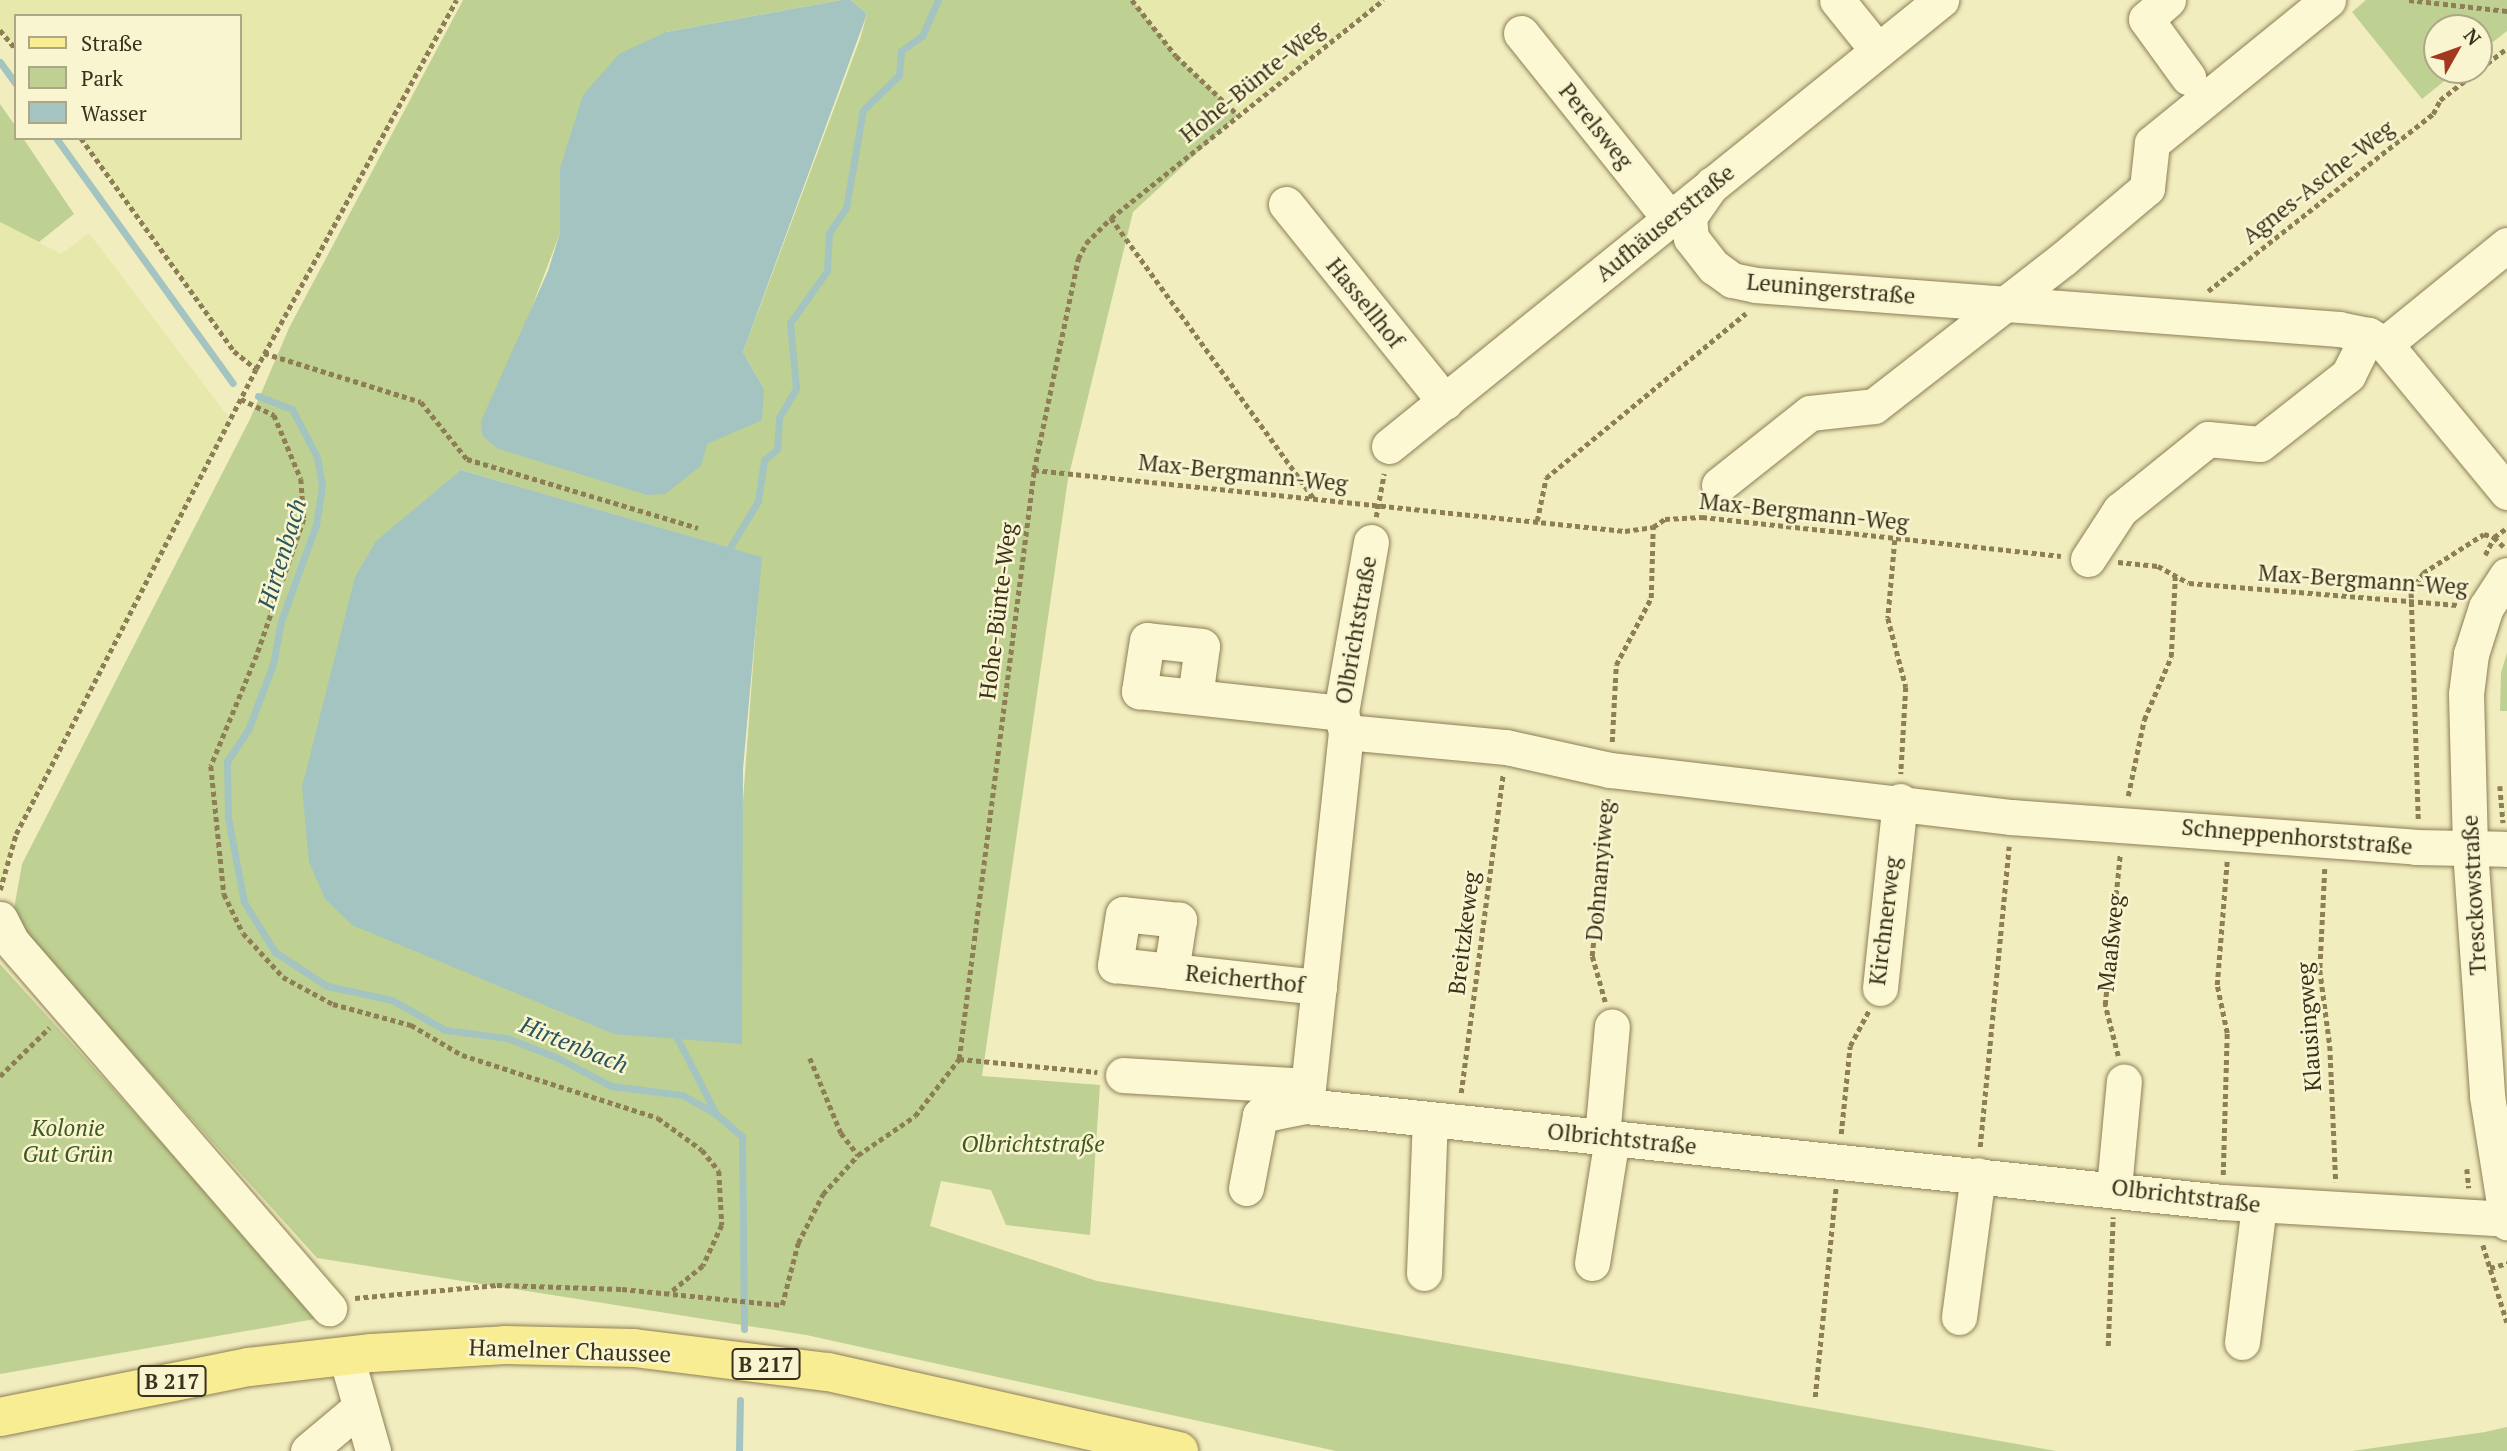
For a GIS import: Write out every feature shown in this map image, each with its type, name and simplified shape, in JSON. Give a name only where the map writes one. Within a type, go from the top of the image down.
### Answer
[{"type":"main road","name":"Hamelner Chaussee","points":[[0,1417],[249,1367],[345,1356],[505,1345],[634,1348],[828,1372],[1179,1451]]},
{"type":"street","points":[[1837,0],[1878,51]]},
{"type":"street","name":"Aufhäuserstraße","points":[[1389,446],[1941,0]]},
{"type":"street","points":[[2168,0],[2146,19],[2188,78]]},
{"type":"street","points":[[1719,485],[1810,413],[1874,406],[2008,303],[2147,188],[2152,143],[2328,0]]},
{"type":"street","name":"Perelsweg","points":[[1521,33],[1671,220]]},
{"type":"street","name":"Leuningerstraße","points":[[1712,184],[1689,217],[1691,238],[1714,267],[1732,280],[1778,287],[2174,317],[2377,339]]},
{"type":"street","name":"Hassellhof","points":[[1286,204],[1445,402]]},
{"type":"street","points":[[2088,559],[2120,510],[2208,439],[2260,444],[2348,375],[2377,339],[2507,245]]},
{"type":"street","points":[[2377,339],[2507,492]]},
{"type":"street","name":"Olbrichtstraße","points":[[1371,542],[1343,722],[1319,986],[1306,1096],[1444,1122],[2114,1188],[2223,1202],[2507,1220]]},
{"type":"street","name":"Tresckowstraße","points":[[2507,575],[2486,607],[2471,654],[2466,694],[2470,850],[2487,1096],[2507,1220]]},
{"type":"street","name":"Schneppenhorststraße","points":[[1195,697],[1506,747],[1610,770],[2011,817],[2123,823],[2415,847],[2507,849]]},
{"type":"street","name":"Kirchnerweg","points":[[1880,988],[1899,802]]},
{"type":"street","points":[[0,919],[11,941],[328,1308]]},
{"type":"street","name":"Reicherthof","points":[[1171,971],[1319,986]]},
{"type":"street","points":[[1592,1263],[1607,1137],[1612,1026]]},
{"type":"street","points":[[1123,1075],[1306,1096]]},
{"type":"street","points":[[2114,1188],[2124,1081]]},
{"type":"street","points":[[1246,1188],[1260,1115],[1306,1096]]},
{"type":"street","points":[[1424,1273],[1444,1122]]},
{"type":"street","points":[[1959,1317],[1978,1175]]},
{"type":"street","points":[[2242,1342],[2259,1205]]},
{"type":"street","points":[[345,1356],[373,1451]]},
{"type":"street","points":[[308,1451],[359,1408]]},
{"type":"path","points":[[0,890],[16,834],[256,369],[456,0]]},
{"type":"path","points":[[1132,0],[1176,56],[1238,115]]},
{"type":"path","name":"Hohe-Bünte-Weg","points":[[959,1059],[1034,470],[1074,272],[1086,243],[1111,218],[1383,0]]},
{"type":"path","points":[[2409,0],[2507,11]]},
{"type":"path","points":[[0,30],[14,48]]},
{"type":"path","name":"Agnes-Asche-Weg","points":[[2174,317],[2433,114],[2441,100],[2507,48]]},
{"type":"path","points":[[82,140],[234,351],[256,369]]},
{"type":"path","points":[[1111,218],[1315,498]]},
{"type":"path","points":[[1537,521],[1546,478],[1778,287]]},
{"type":"path","points":[[264,354],[421,402],[467,459],[698,528]]},
{"type":"path","points":[[241,399],[274,415],[300,479],[304,519],[257,655],[211,766],[224,894],[243,933],[283,977],[333,1004],[411,1025],[462,1055],[658,1118],[702,1150],[719,1171],[722,1225],[717,1243],[703,1266],[670,1294]]},
{"type":"path","points":[[1371,542],[1389,446]]},
{"type":"path","name":"Max-Bergmann-Weg","points":[[1034,470],[1625,531],[1653,527],[1665,519],[1702,517],[1895,540],[2158,566],[2189,583],[2408,603],[2486,607]]},
{"type":"path","points":[[1610,770],[1616,665],[1651,598],[1653,527]]},
{"type":"path","points":[[2494,537],[2507,528]]},
{"type":"path","points":[[2415,847],[2420,803],[2408,603],[2423,573],[2484,534],[2494,537],[2507,550]]},
{"type":"path","points":[[1895,540],[1888,618],[1906,687],[1899,802]]},
{"type":"path","points":[[2123,823],[2144,720],[2171,657],[2175,577]]},
{"type":"path","name":"Breitzkeweg","points":[[1444,1122],[1506,747]]},
{"type":"path","name":"Dohnanyiweg","points":[[1610,770],[1592,957],[1612,1026]]},
{"type":"path","points":[[1978,1175],[2011,817]]},
{"type":"path","name":"Maaßweg","points":[[2123,823],[2105,1005],[2124,1081]]},
{"type":"path","points":[[2223,1202],[2227,1033],[2217,985],[2229,831]]},
{"type":"path","name":"Klausingweg","points":[[2326,840],[2320,970],[2340,1211]]},
{"type":"path","name":"Kirchnerweg","points":[[1815,1397],[1850,1046],[1880,988]]},
{"type":"path","points":[[0,1076],[70,1009]]},
{"type":"path","points":[[810,1058],[841,1133],[858,1155]]},
{"type":"path","points":[[328,1308],[337,1301],[375,1294],[497,1285],[670,1294],[782,1305],[798,1243],[823,1194],[858,1155],[915,1116],[959,1059],[1123,1075]]},
{"type":"path","points":[[2108,1346],[2114,1188]]},
{"type":"path","points":[[2490,1268],[2507,1263]]},
{"type":"green space","points":[[0,0],[456,0],[256,369],[234,351],[82,140],[242,140],[242,14],[14,14],[14,47],[0,30]]},
{"type":"green space","points":[[463,0],[841,0],[666,32],[560,168],[560,233],[521,336],[707,444],[764,389],[743,352],[860,39],[867,14],[851,0],[1132,0],[1176,56],[1238,115],[1133,212],[1068,479],[982,1076],[1100,1085],[1090,1235],[1006,1225],[991,1190],[941,1181],[930,1226],[1097,1281],[2056,1451],[1336,1451],[806,1335],[317,1258],[12,920],[22,864],[250,419],[289,328]],"holes":[[[461,470],[761,557],[742,814]]]},
{"type":"green space","points":[[1132,0],[1383,0],[1238,115],[1176,56]]},
{"type":"green space","points":[[2366,0],[2507,0],[2507,31],[2493,42],[2493,14],[2423,14],[2423,84],[2441,84],[2422,99],[2352,12]]},
{"type":"green space","points":[[0,104],[14,124],[14,140],[24,140],[74,214],[39,242],[0,222]]},
{"type":"green space","points":[[0,222],[61,254],[89,233],[231,420],[16,834],[0,890]]},
{"type":"green space","points":[[2507,653],[2507,711],[2500,711],[2501,673]]},
{"type":"green space","name":"Kolonie Gut Grün","points":[[0,964],[162,1143],[315,1319],[0,1374]]},
{"type":"green space","points":[[2507,1427],[2507,1451],[2352,1451],[2485,1432]]},
{"type":"water","points":[[851,0],[867,14],[743,352],[764,389],[762,420],[707,444],[701,466],[665,494],[647,495],[496,448],[482,435],[481,421],[548,271],[560,233],[560,168],[583,95],[619,54],[666,32]]},
{"type":"water","points":[[461,470],[762,557],[743,769],[742,1044],[614,1034],[352,925],[325,899],[309,862],[302,787],[355,577],[376,541]]},
{"type":"waterway","points":[[725,556],[758,501],[764,460],[777,449],[779,418],[796,388],[790,323],[827,271],[829,233],[846,208],[863,110],[899,75],[901,51],[922,36],[938,0]]},
{"type":"waterway","name":"Hirtenbach","points":[[0,62],[14,81]]},
{"type":"waterway","name":"Hirtenbach","points":[[57,140],[233,383]]},
{"type":"waterway","name":"Hirtenbach","points":[[258,396],[292,409],[317,457],[322,485],[316,525],[281,621],[273,664],[248,730],[227,761],[228,818],[244,902],[275,952],[327,986],[392,1000],[445,1030],[507,1038],[556,1057],[611,1086],[682,1095],[716,1114],[742,1137],[744,1329]]},
{"type":"waterway","points":[[674,1032],[715,1112]]},
{"type":"waterway","name":"Hirtenbach","points":[[739,1451],[740,1400]]}]
